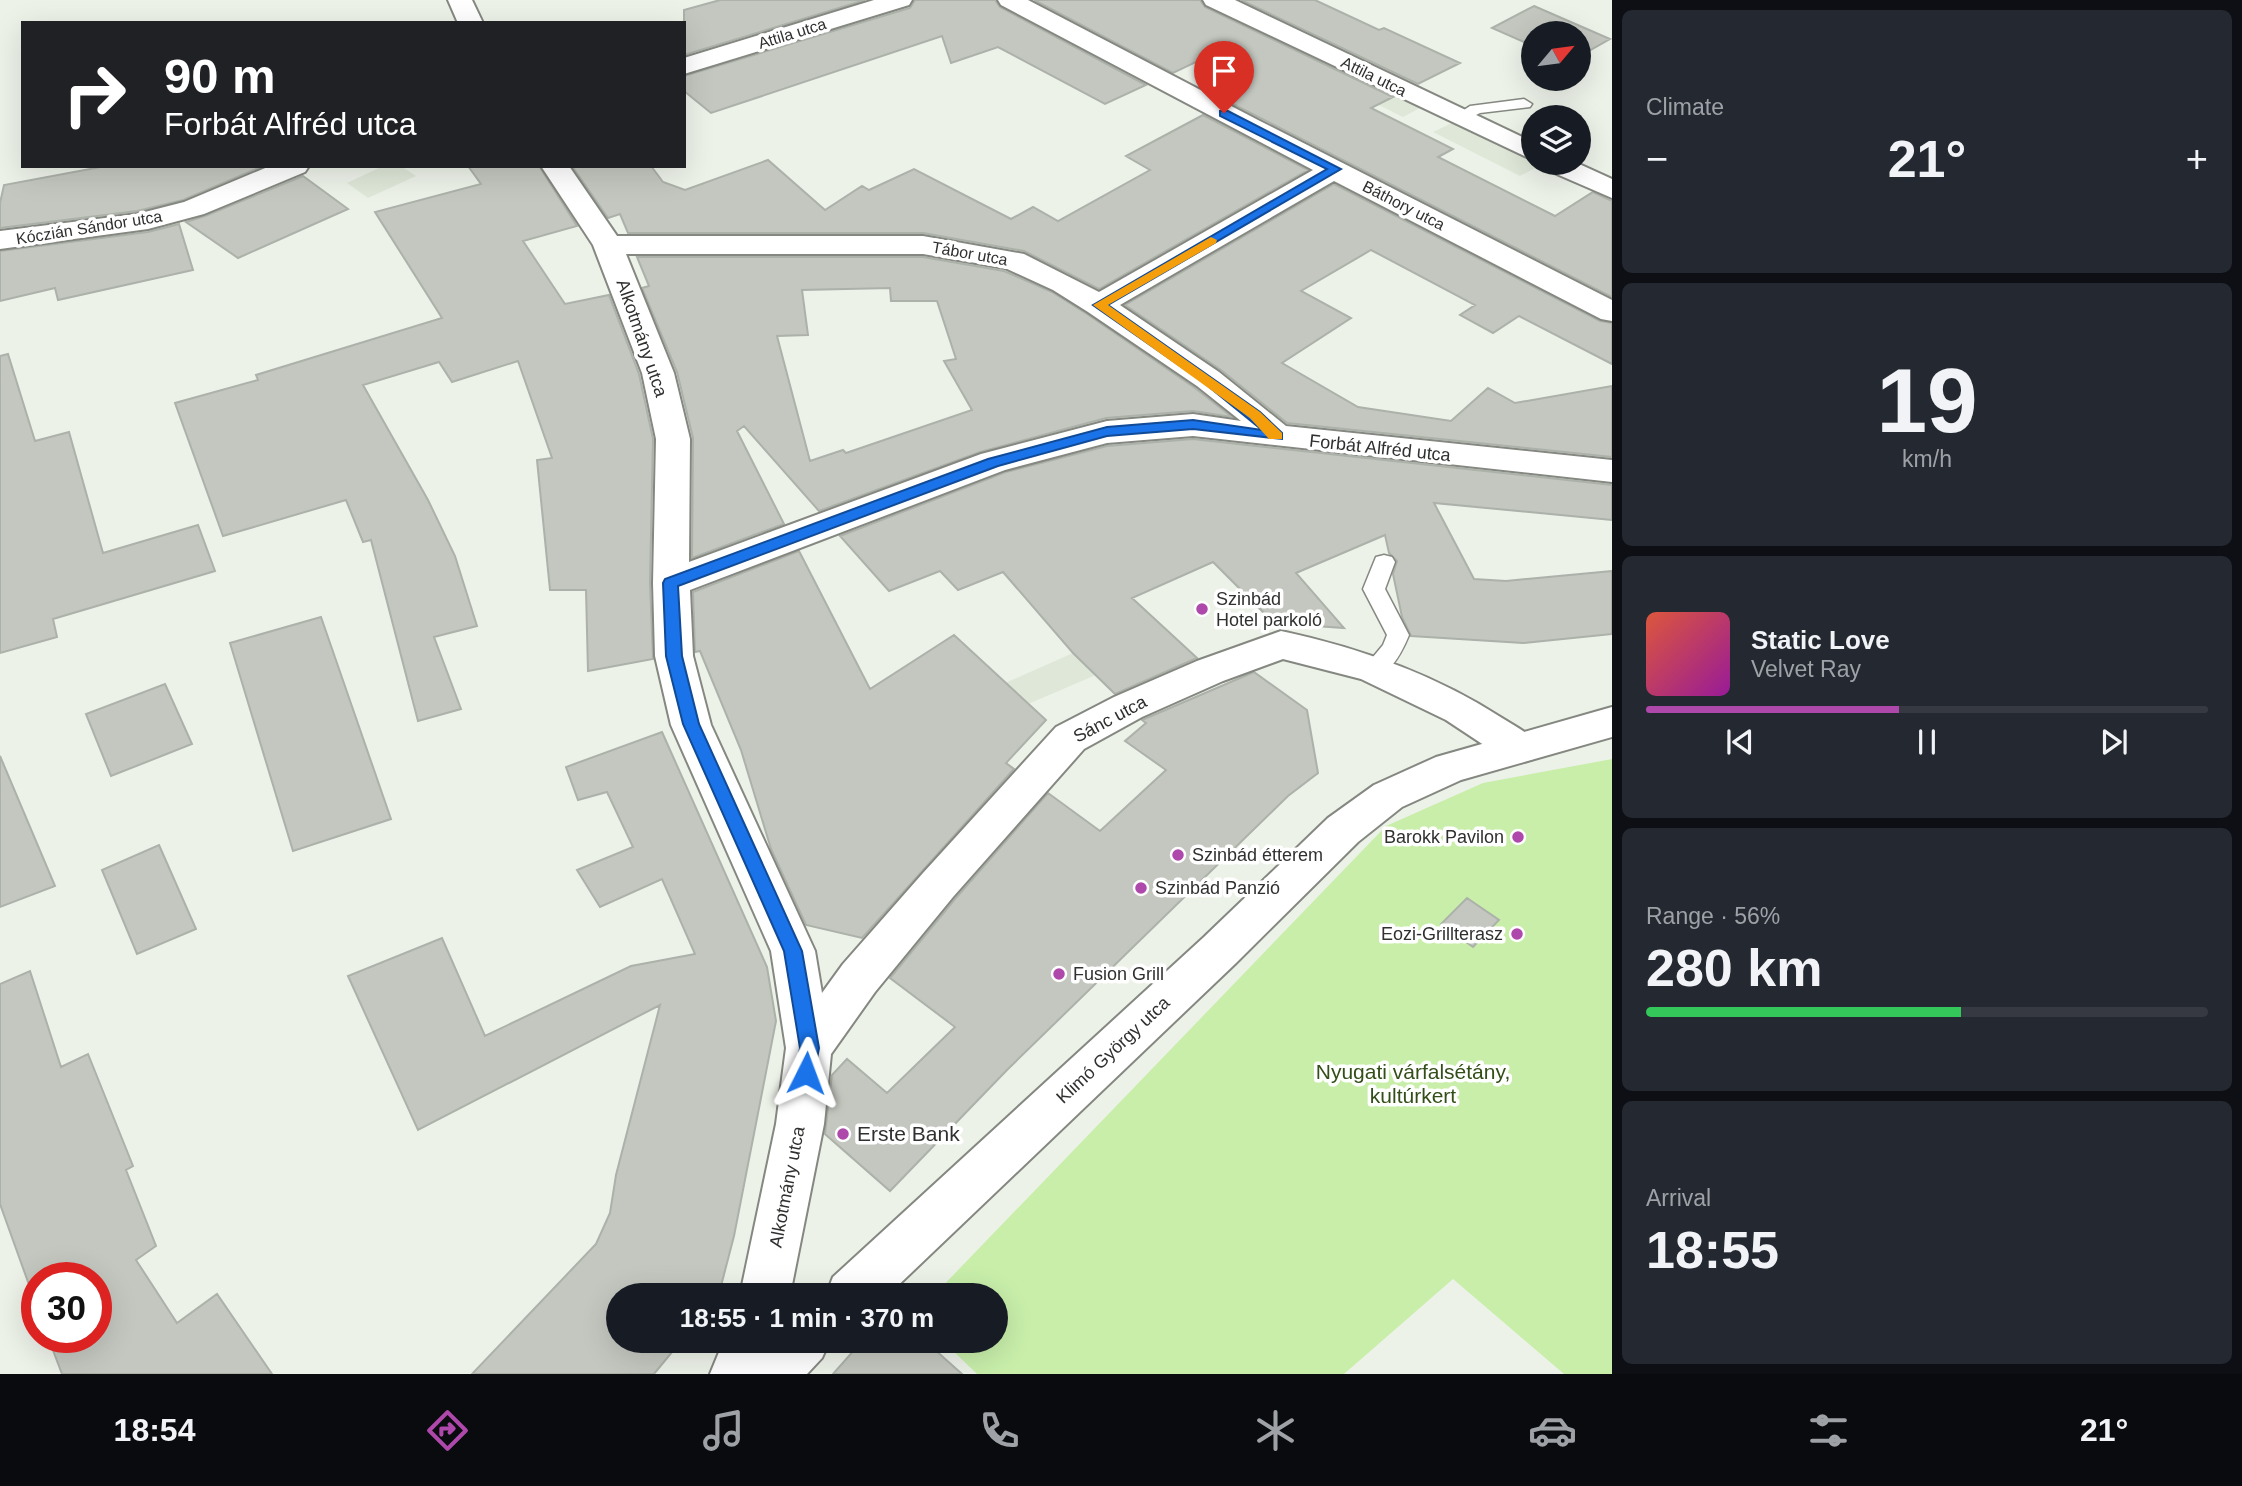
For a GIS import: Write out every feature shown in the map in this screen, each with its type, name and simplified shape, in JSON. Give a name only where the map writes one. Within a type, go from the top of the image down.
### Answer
[{"type":"street","points":[[460,0],[470,21]]},
{"type":"street","name":"Attila utca","points":[[686,65],[900,0]]},
{"type":"street","name":"Báthory utca","points":[[1010,0],[1612,312]]},
{"type":"street","name":"Attila utca","points":[[1215,0],[1521,146]]},
{"type":"street","name":"Kóczián Sándor utca","points":[[0,240],[149,220],[194,208],[290,168]]},
{"type":"street","name":"Alkotmány utca","points":[[556,168],[608,244],[658,373],[673,439],[671,583],[674,656],[691,724],[793,951],[809,1048],[800,1124],[767,1283]]},
{"type":"street","points":[[1099,305],[1335,169]]},
{"type":"street","points":[[1580,175],[1612,190]]},
{"type":"street","name":"Tábor utca","points":[[608,244],[923,245],[1013,260],[1064,284],[1099,305],[1208,379],[1255,415],[1277,436]]},
{"type":"street","name":"Forbát Alfréd utca","points":[[671,583],[993,462],[1107,432],[1193,425],[1612,471]]},
{"type":"street","name":"Sánc utca","points":[[809,1048],[859,978],[1070,738],[1128,707],[1210,671],[1281,645],[1374,669],[1460,710],[1519,748]]},
{"type":"street","name":"Klimó György utca","points":[[864,1283],[1220,950],[1343,830],[1388,796],[1450,768],[1612,722]]},
{"type":"street","points":[[736,1374],[745,1353]]},
{"type":"street","points":[[770,1374],[791,1353]]},
{"type":"lane","points":[[1460,118],[1476,110],[1524,104]]},
{"type":"lane","points":[[1374,669],[1392,649],[1398,635],[1374,589],[1384,562]]},
{"type":"shaded area","points":[[1167,0],[1203,0],[1422,107],[1403,117]]},
{"type":"shaded area","points":[[1452,123],[1521,157],[1522,175],[1520,176],[1433,132]]},
{"type":"shaded area","points":[[379,168],[404,168],[416,176],[368,198],[347,183]]},
{"type":"shaded area","points":[[1073,653],[1096,675],[1028,704],[1005,683]]},
{"type":"green space","name":"Nyugati várfalsétány, kultúrkert","points":[[1612,759],[1612,1374],[1564,1374],[1453,1279],[1344,1374],[977,1374],[955,1353],[1008,1353],[1008,1283],[946,1283],[1386,826],[1483,783]]},
{"type":"building","points":[[720,0],[865,0],[686,54],[684,10]]},
{"type":"building","points":[[915,0],[995,0],[1000,7],[1146,85],[1105,104],[998,47],[951,63],[942,36],[711,113],[686,93],[686,75],[910,8]]},
{"type":"building","points":[[1034,0],[1200,0],[1205,7],[1393,97],[1371,108],[1453,149],[1438,157],[1555,216],[1593,192],[1612,201],[1612,297],[1221,98],[1202,59],[1173,73]]},
{"type":"building","points":[[1241,0],[1315,0],[1460,63],[1418,84]]},
{"type":"building","points":[[1534,6],[1569,21],[1521,21],[1521,41],[1492,28]]},
{"type":"building","points":[[1591,31],[1610,39],[1591,50]]},
{"type":"building","points":[[1203,115],[1308,170],[1099,289],[1024,251],[923,233],[628,233],[620,214],[608,218],[573,168],[652,168],[663,182],[685,190],[768,160],[825,210],[862,186],[869,190],[914,169],[1011,219],[1033,207],[1058,221],[1150,170],[1126,156]]},
{"type":"building","points":[[95,168],[258,168],[183,200],[137,211],[0,228],[0,203],[4,185]]},
{"type":"building","points":[[469,168],[540,168],[577,226],[523,241],[565,304],[609,295],[639,374],[653,439],[650,583],[653,659],[588,671],[586,590],[550,590],[537,460],[552,458],[518,361],[452,382],[439,362],[363,385],[428,500],[455,556],[477,626],[434,637],[461,709],[418,721],[371,540],[363,542],[346,500],[223,536],[175,403],[258,380],[256,375],[442,318],[375,212],[481,184]]},
{"type":"building","points":[[303,176],[348,209],[238,258],[186,222],[205,216]]},
{"type":"building","points":[[1334,184],[1600,321],[1612,323],[1612,364],[1519,316],[1493,333],[1460,315],[1475,305],[1371,250],[1301,291],[1351,318],[1282,363],[1358,407],[1451,421],[1488,388],[1515,403],[1612,386],[1612,457],[1287,423],[1221,370],[1125,305]]},
{"type":"building","points":[[179,224],[193,270],[58,300],[55,288],[0,301],[0,251],[148,232]]},
{"type":"building","points":[[637,257],[923,257],[1004,271],[1052,292],[1087,314],[1195,388],[1232,417],[1193,411],[1106,418],[980,452],[819,511],[744,426],[737,431],[784,524],[692,558],[693,438],[677,372],[642,288],[649,286]],"holes":[[[890,288],[891,301],[937,301],[956,359],[944,361],[972,410],[846,453],[843,450],[810,461],[777,336],[808,335],[802,290]]]},
{"type":"building","points":[[8,354],[35,441],[69,432],[103,553],[198,525],[215,571],[53,619],[57,637],[0,653],[0,356]]},
{"type":"building","points":[[1193,439],[1612,485],[1612,520],[1434,503],[1474,579],[1506,581],[1612,571],[1612,634],[1523,643],[1411,636],[1402,617],[1393,574],[1397,561],[1389,553],[1385,535],[1296,573],[1344,628],[1274,623],[1213,562],[1132,598],[1197,658],[1115,694],[1073,653],[1003,572],[958,590],[940,571],[889,591],[840,536],[1006,472],[1107,446]]},
{"type":"building","points":[[799,551],[870,689],[954,635],[1046,720],[1006,763],[1014,769],[862,938],[806,925],[771,849],[741,750],[700,651],[695,652],[693,592]]},
{"type":"building","points":[[321,617],[391,819],[293,851],[230,643]]},
{"type":"building","points":[[1254,672],[1307,710],[1318,773],[1288,796],[1007,1070],[890,1191],[825,1134],[832,1075],[847,1059],[887,1093],[955,1027],[890,978],[1048,793],[1100,831],[1166,770],[1125,741],[1146,723],[1142,720]]},
{"type":"building","points":[[165,684],[192,744],[111,776],[86,714]]},
{"type":"building","points":[[662,732],[767,967],[776,1021],[734,1236],[722,1283],[606,1283],[606,1353],[671,1353],[654,1374],[472,1374],[596,1244],[610,1213],[616,1175],[660,1005],[418,1130],[348,976],[442,938],[485,1036],[631,966],[695,954],[662,879],[600,907],[577,870],[633,847],[607,792],[578,800],[566,767]]},
{"type":"building","points":[[0,756],[55,886],[0,907]]},
{"type":"building","points":[[159,845],[196,929],[137,954],[102,870]]},
{"type":"building","points":[[1467,898],[1499,920],[1473,947],[1441,924]]},
{"type":"building","points":[[30,971],[61,1067],[88,1054],[133,1166],[126,1170],[156,1246],[136,1260],[177,1323],[217,1294],[272,1374],[62,1374],[54,1353],[112,1353],[112,1262],[21,1262],[0,1204],[0,984]]},
{"type":"building","points":[[852,1353],[939,1353],[962,1374],[833,1374]]},
{"type":"slow traffic","points":[[1211,240],[1099,305],[1208,379],[1255,415],[1277,436],[1274,436]]},
{"type":"place","name":"Szinbád Hotel parkoló","points":[[1202,609]]},
{"type":"place","name":"Barokk Pavilon","points":[[1518,837]]},
{"type":"place","name":"Szinbád étterem","points":[[1178,855]]},
{"type":"place","name":"Szinbád Panzió","points":[[1141,888]]},
{"type":"place","name":"Eozi-Grillterasz","points":[[1517,934]]},
{"type":"place","name":"Fusion Grill","points":[[1059,974]]},
{"type":"place","name":"Erste Bank","points":[[843,1134]]},
{"type":"route","points":[[806,1073],[809,1048],[793,951],[691,724],[674,656],[671,583],[993,462],[1107,432],[1193,425],[1277,436],[1255,415],[1208,379],[1099,305],[1335,169],[1224,113]]}]
